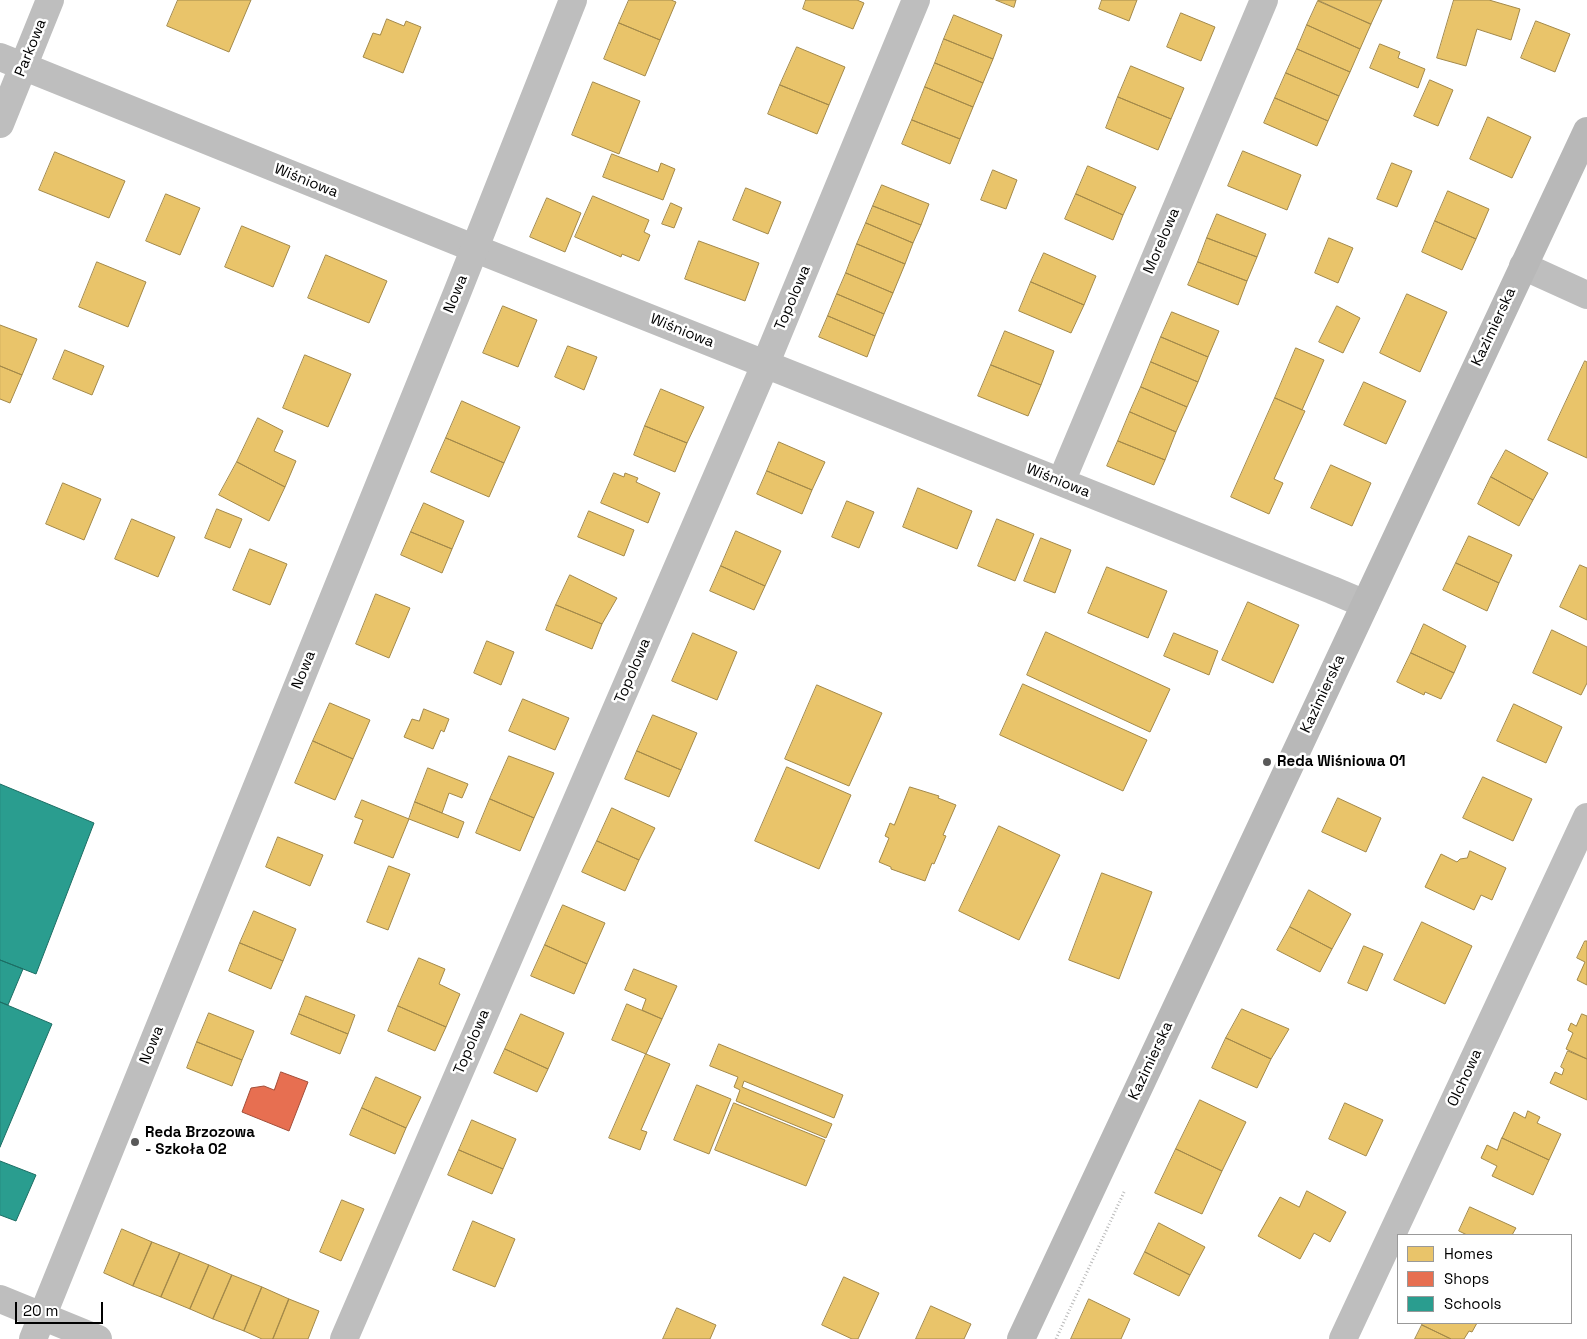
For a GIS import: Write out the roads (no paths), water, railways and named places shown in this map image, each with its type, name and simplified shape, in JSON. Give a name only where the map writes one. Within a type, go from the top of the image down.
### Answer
[{"type":"main road","name":"Kazimierska","points":[[1021,1339],[1587,131]]},
{"type":"street","name":"Parkowa","points":[[0,124],[12,61],[50,0]]},
{"type":"street","name":"Nowa","points":[[38,1328],[573,0]]},
{"type":"street","name":"Topolowa","points":[[344,1339],[765,365],[916,0]]},
{"type":"street","name":"Morelowa","points":[[1061,482],[1264,0]]},
{"type":"street","name":"Wiśniowa","points":[[12,61],[765,365],[1365,604]]},
{"type":"street","points":[[1523,266],[1587,295]]},
{"type":"street","name":"Olchowa","points":[[1343,1339],[1587,817]]},
{"type":"street","points":[[0,1299],[38,1328],[98,1339]]},
{"type":"place","name":"Reda Wiśniowa 01","points":[[1267,762]]},
{"type":"place","name":"Reda Brzozowa - Szkoła 02","points":[[135,1142]]}]
